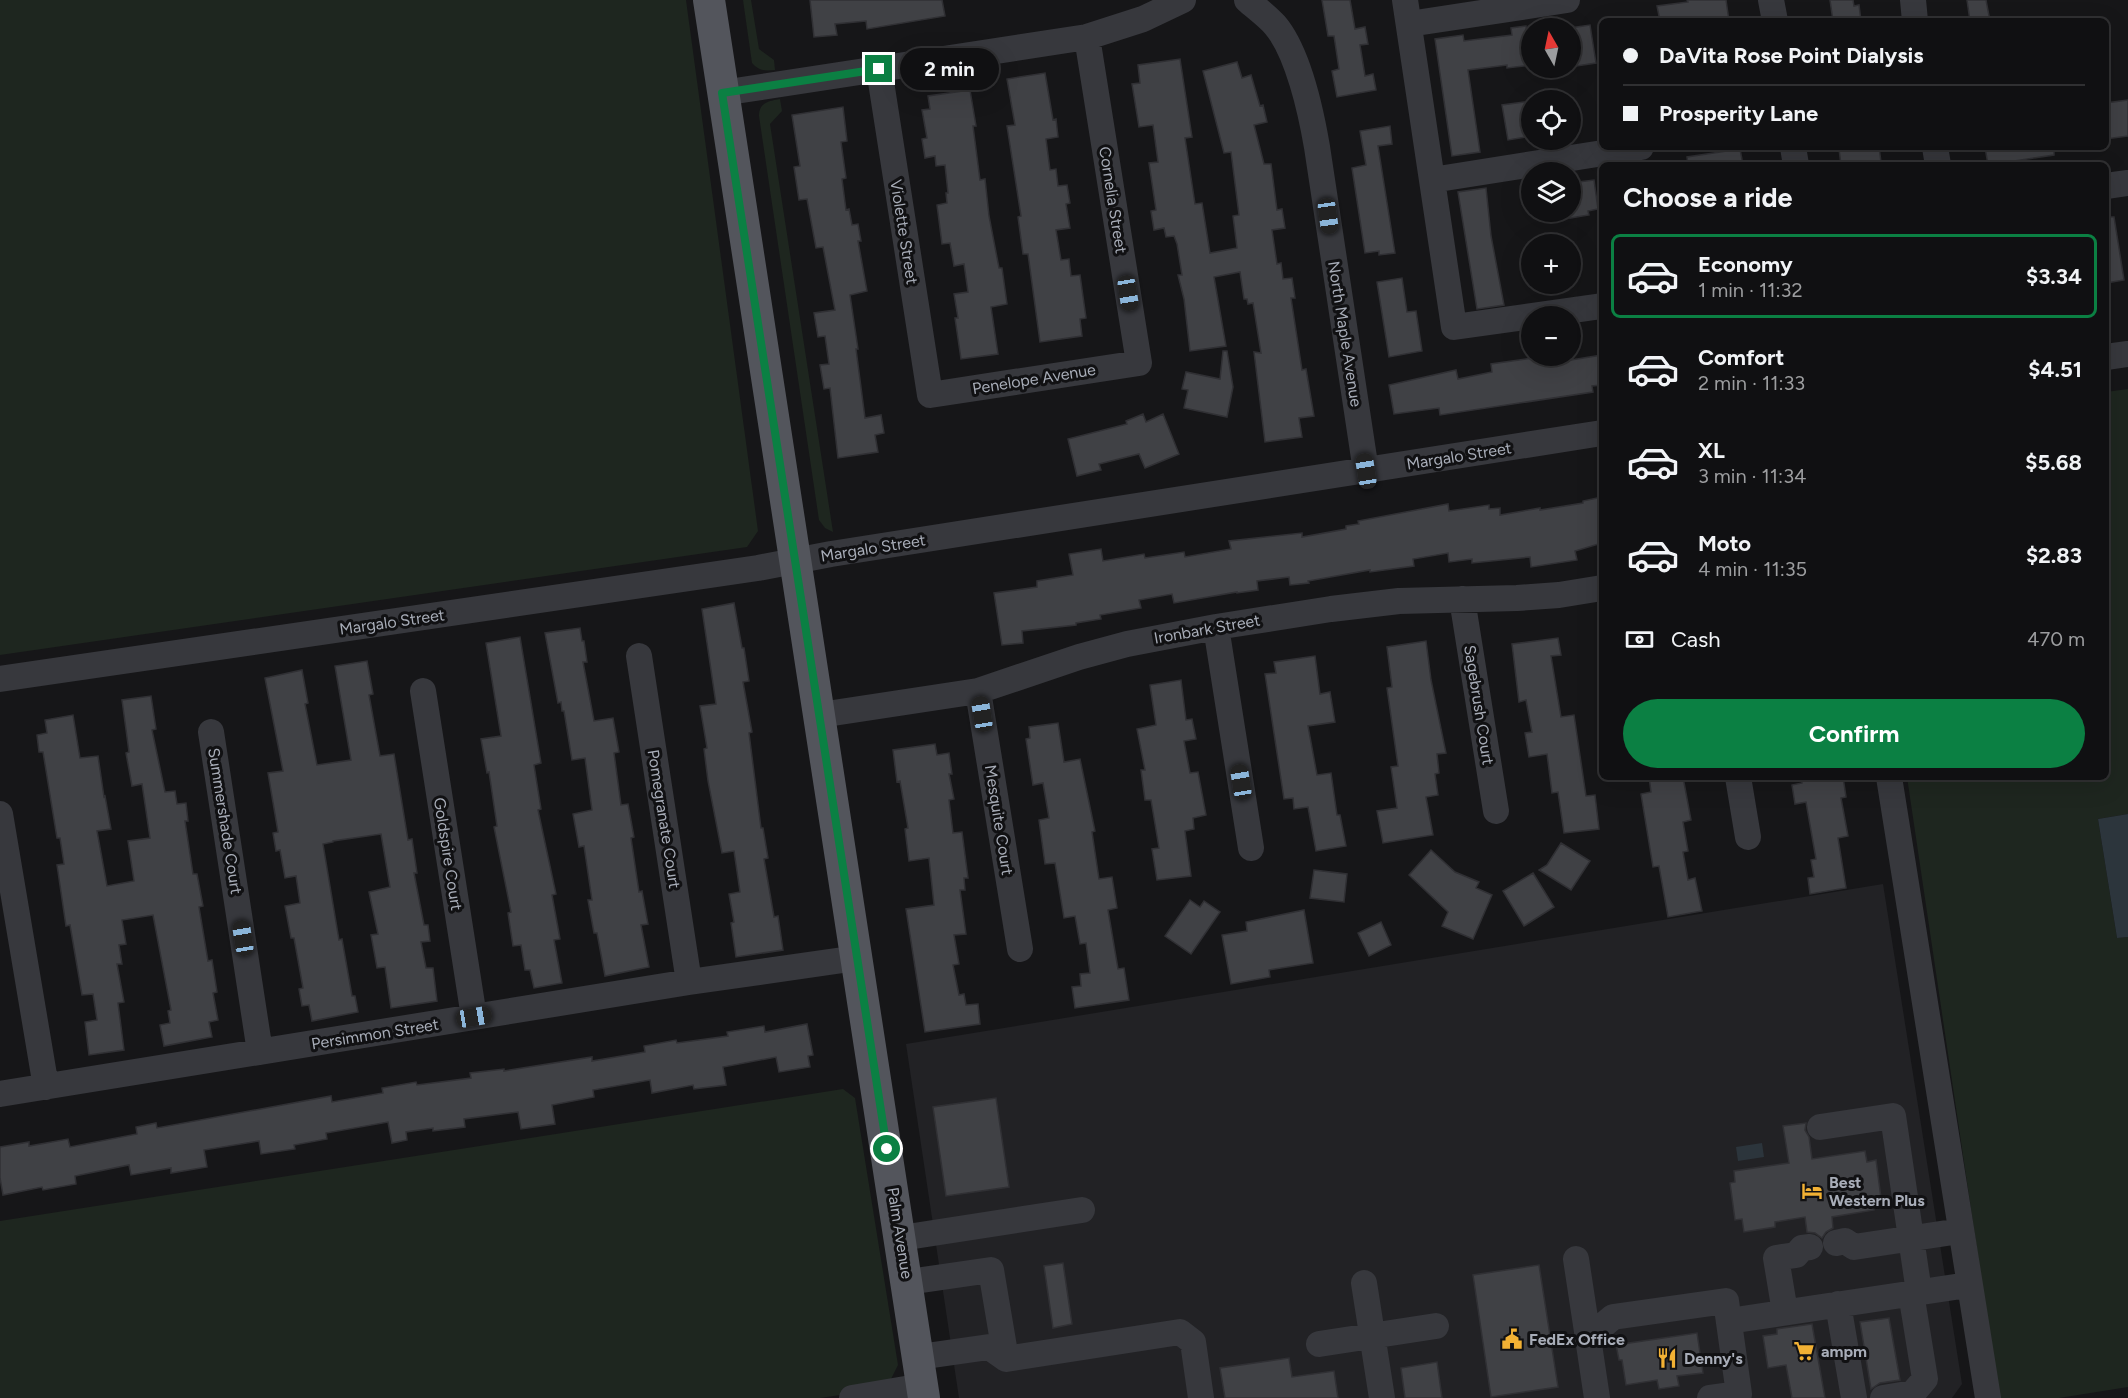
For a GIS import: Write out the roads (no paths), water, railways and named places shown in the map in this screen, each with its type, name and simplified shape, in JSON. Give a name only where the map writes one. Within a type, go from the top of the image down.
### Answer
[{"type":"main road","name":"Palm Avenue","points":[[709,0],[922,1381]]},
{"type":"street","points":[[722,93],[1087,37],[1143,19],[1183,0]]},
{"type":"street","name":"North Maple Avenue","points":[[1248,0],[1274,13],[1301,80],[1312,121],[1366,471]]},
{"type":"street","points":[[1567,0],[1407,12],[1454,327],[1599,306]]},
{"type":"street","points":[[1772,0],[1774,18]]},
{"type":"street","points":[[1914,0],[1915,18]]},
{"type":"street","name":"Cornelia Street","points":[[1087,37],[1139,363]]},
{"type":"street","name":"Violette Street","points":[[879,69],[930,395]]},
{"type":"street","points":[[1432,180],[1622,150]]},
{"type":"street","points":[[2109,186],[2128,183]]},
{"type":"street","points":[[2109,357],[2128,354]]},
{"type":"street","name":"Penelope Avenue","points":[[930,395],[1139,363]]},
{"type":"street","name":"Margalo Street","points":[[0,679],[758,568],[1599,433]]},
{"type":"street","name":"Ironbark Street","points":[[820,715],[978,691],[1079,657],[1127,644],[1216,627],[1342,607],[1399,601],[1559,595],[1599,588]]},
{"type":"street","name":"Sagebrush Court","points":[[1462,599],[1496,811]]},
{"type":"street","points":[[1216,627],[1251,848]]},
{"type":"street","name":"Pomegranate Court","points":[[639,656],[689,982]]},
{"type":"street","name":"Goldspire Court","points":[[423,691],[474,1017]]},
{"type":"street","name":"Mesquite Court","points":[[978,691],[1020,950]]},
{"type":"street","name":"Summershade Court","points":[[211,732],[260,1052]]},
{"type":"street","points":[[1738,780],[1748,837]]},
{"type":"street","points":[[1889,780],[1968,1285],[1988,1398]]},
{"type":"street","points":[[0,814],[46,1087]]},
{"type":"street","name":"Persimmon Street","points":[[0,1094],[689,982],[857,958]]},
{"type":"street","points":[[1820,1127],[1893,1116],[1911,1238],[1915,1293],[1926,1379],[1913,1393],[1882,1398]]},
{"type":"street","points":[[901,1238],[1082,1210]]},
{"type":"street","points":[[1785,1312],[1776,1258],[1803,1251],[1804,1262],[1848,1255],[1845,1245],[1960,1231]]},
{"type":"street","points":[[1576,1259],[1597,1398]]},
{"type":"street","points":[[908,1282],[991,1270],[1005,1359]]},
{"type":"street","points":[[1364,1283],[1382,1398]]},
{"type":"street","points":[[1729,1321],[1968,1285]]},
{"type":"street","points":[[1588,1338],[1613,1317],[1726,1300],[1739,1394],[1710,1398]]},
{"type":"street","points":[[1838,1304],[1854,1398]]},
{"type":"street","points":[[1319,1344],[1436,1326]]},
{"type":"street","points":[[852,1398],[922,1381],[989,1347],[1005,1359],[1180,1332],[1192,1342],[1201,1398]]},
{"type":"place","name":"Best Western Plus","points":[[1812,1191]]},
{"type":"place","name":"FedEx Office","points":[[1512,1339]]},
{"type":"place","name":"ampm","points":[[1804,1351]]},
{"type":"place","name":"Denny's","points":[[1667,1358]]}]
